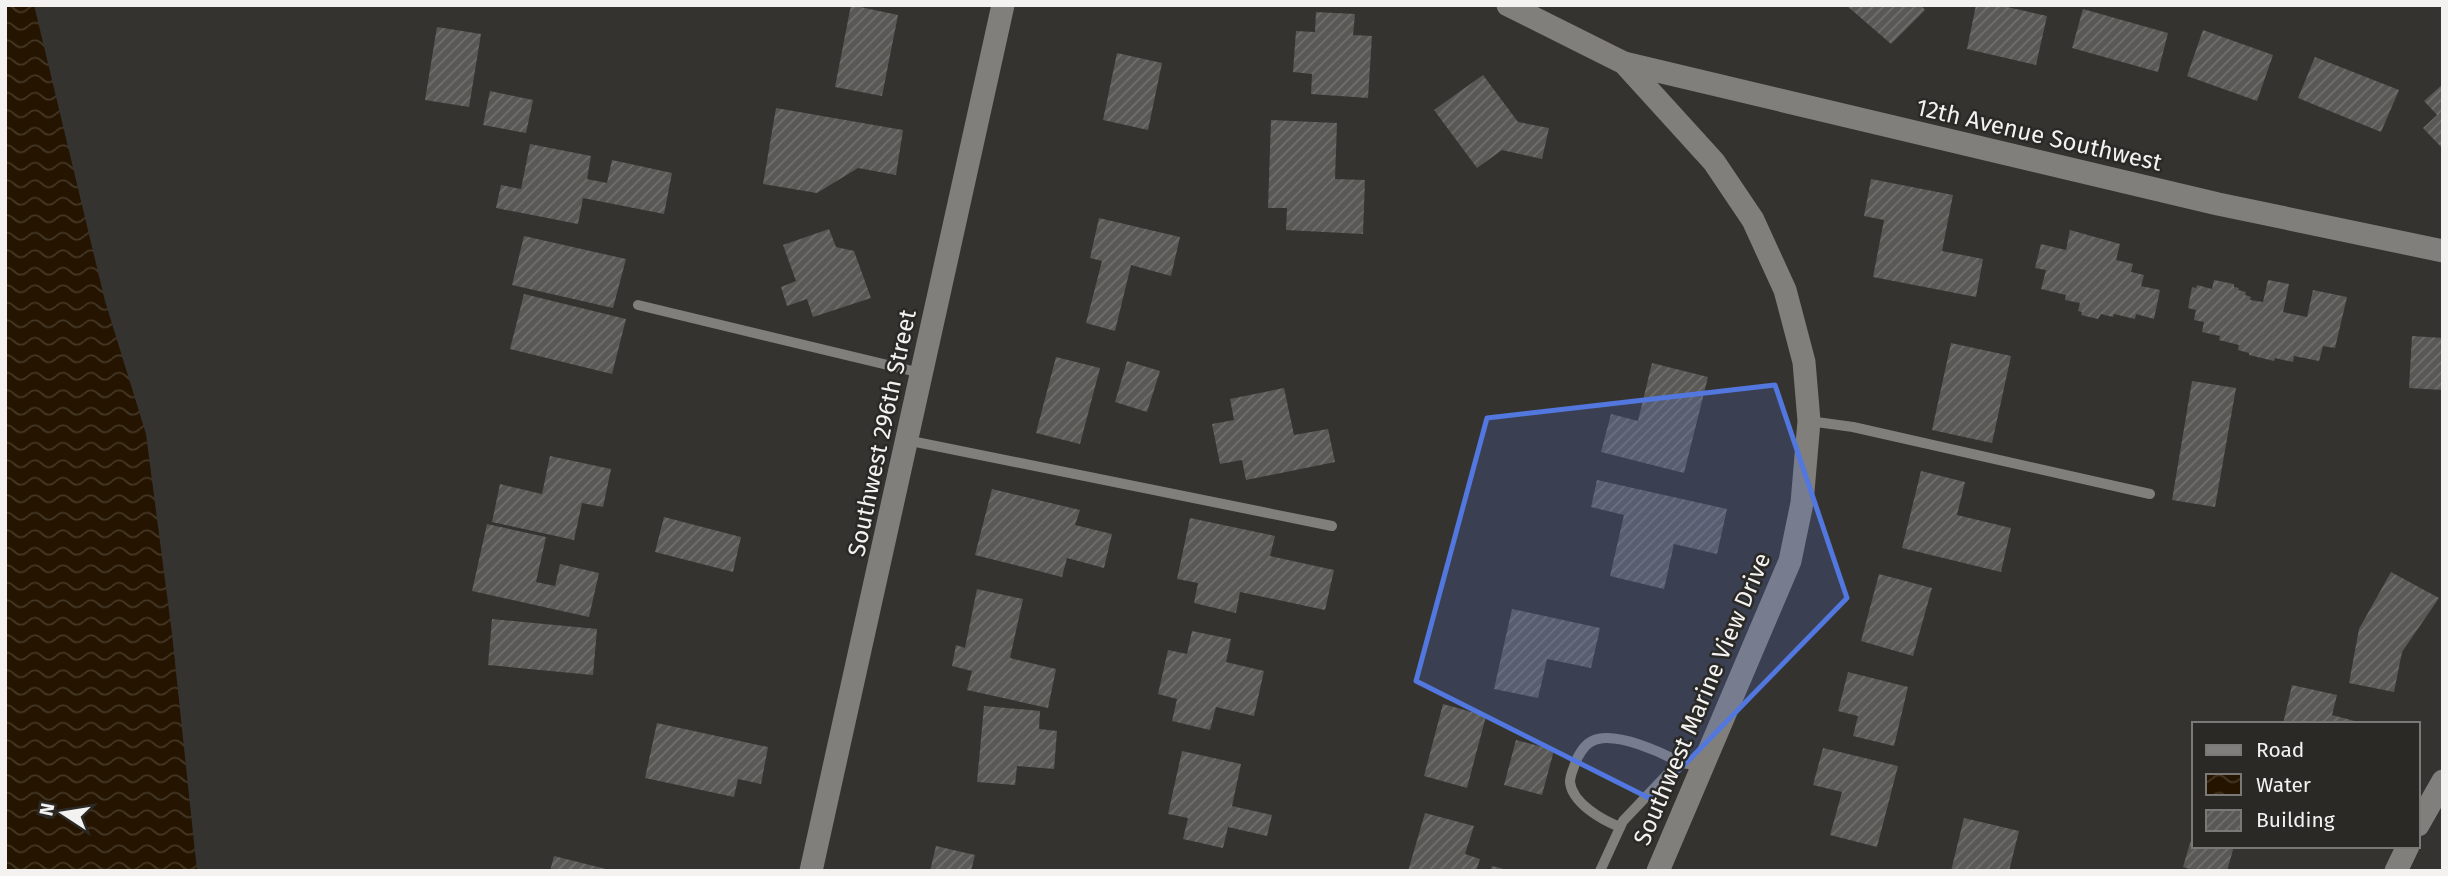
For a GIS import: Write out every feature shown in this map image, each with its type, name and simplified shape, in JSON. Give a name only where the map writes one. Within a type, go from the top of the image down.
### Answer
[{"type":"street","name":"Southwest 296th Street","points":[[811,871],[1003,5]]},
{"type":"street","name":"Southwest Marine View Drive","points":[[1519,8],[1624,63],[1714,162],[1753,220],[1785,290],[1804,362],[1809,421],[1802,503],[1790,561],[1658,871]]},
{"type":"street","name":"12th Avenue Southwest","points":[[1624,63],[2218,204],[2443,251]]},
{"type":"street","points":[[2420,821],[2443,781]]},
{"type":"street","points":[[2396,871],[2407,848]]},
{"type":"lane","points":[[638,305],[922,373]]},
{"type":"lane","points":[[1809,421],[1853,427],[2150,494]]},
{"type":"lane","points":[[906,440],[1332,526]]},
{"type":"lane","points":[[1620,827],[1590,811],[1570,785],[1570,775],[1580,751],[1595,739],[1612,738],[1660,751],[1679,762],[1703,767]]},
{"type":"lane","points":[[1600,871],[1623,821],[1679,762]]},
{"type":"highlighted area","points":[[1775,385],[1847,598],[1651,799],[1416,681],[1487,418]]},
{"type":"water","points":[[5,5],[34,5],[105,301],[146,434],[172,634],[197,871],[5,871]]},
{"type":"building","points":[[851,5],[898,15],[882,96],[835,87]]},
{"type":"building","points":[[1846,5],[1921,5],[1925,10],[1891,44]]},
{"type":"building","points":[[1976,5],[1998,5],[2047,16],[2036,65],[1967,49]]},
{"type":"building","points":[[2083,9],[2168,33],[2158,72],[2072,48]]},
{"type":"building","points":[[1316,12],[1355,14],[1353,35],[1372,36],[1368,98],[1311,94],[1312,74],[1293,72],[1296,31],[1315,32]]},
{"type":"building","points":[[437,27],[481,34],[469,107],[425,100]]},
{"type":"building","points":[[2203,30],[2273,55],[2257,101],[2187,76]]},
{"type":"building","points":[[1117,53],[1162,63],[1148,130],[1103,120]]},
{"type":"building","points":[[2315,57],[2399,90],[2381,132],[2298,98]]},
{"type":"building","points":[[1483,75],[1518,122],[1549,128],[1542,159],[1502,150],[1477,168],[1434,110]]},
{"type":"building","points":[[2443,84],[2443,149],[2423,128],[2437,115],[2424,101]]},
{"type":"building","points":[[490,91],[533,100],[526,133],[483,125]]},
{"type":"building","points":[[776,108],[903,130],[896,175],[858,168],[817,193],[763,184]]},
{"type":"building","points":[[1271,120],[1337,123],[1335,179],[1365,180],[1363,234],[1286,230],[1287,208],[1268,208]]},
{"type":"building","points":[[530,144],[591,156],[587,179],[607,183],[612,160],[672,173],[664,214],[583,198],[578,224],[496,208],[501,185],[521,189]]},
{"type":"building","points":[[1871,179],[1953,195],[1942,251],[1983,259],[1976,297],[1873,277],[1884,220],[1864,216]]},
{"type":"building","points":[[1099,218],[1180,237],[1171,276],[1131,265],[1115,331],[1086,323],[1102,261],[1090,258]]},
{"type":"building","points":[[829,229],[836,247],[854,251],[871,298],[813,317],[807,299],[787,306],[781,287],[796,281],[783,245]]},
{"type":"building","points":[[2070,230],[2120,244],[2116,260],[2133,264],[2131,272],[2144,275],[2141,286],[2160,290],[2154,319],[2136,314],[2135,319],[2114,314],[2113,317],[2101,314],[2098,319],[2081,315],[2082,312],[2078,311],[2080,303],[2065,300],[2066,295],[2041,289],[2046,270],[2035,268],[2041,244],[2066,250]]},
{"type":"building","points":[[524,236],[626,259],[613,308],[512,285]]},
{"type":"building","points":[[2214,280],[2234,284],[2234,287],[2251,297],[2250,300],[2263,302],[2268,280],[2289,284],[2283,312],[2307,317],[2313,290],[2347,297],[2335,348],[2323,346],[2319,361],[2294,356],[2293,362],[2275,358],[2274,361],[2249,355],[2238,350],[2239,345],[2219,340],[2220,336],[2202,332],[2204,322],[2194,320],[2196,310],[2188,308],[2192,287],[2196,288],[2197,285],[2212,289]]},
{"type":"building","points":[[524,294],[626,319],[612,374],[510,349]]},
{"type":"building","points":[[2412,336],[2443,338],[2443,390],[2409,388]]},
{"type":"building","points":[[1951,343],[2011,356],[1992,443],[1932,430]]},
{"type":"building","points":[[1056,357],[1100,368],[1080,444],[1036,433]]},
{"type":"building","points":[[1127,361],[1160,371],[1147,412],[1115,402]]},
{"type":"building","points":[[1652,363],[1708,377],[1684,473],[1601,452],[1611,414],[1638,421]]},
{"type":"building","points":[[2192,381],[2236,388],[2215,507],[2172,500]]},
{"type":"building","points":[[1284,388],[1294,435],[1328,429],[1335,462],[1246,480],[1242,460],[1220,464],[1212,424],[1234,420],[1230,399]]},
{"type":"building","points":[[550,456],[611,469],[603,507],[582,503],[574,540],[492,522],[500,484],[542,494]]},
{"type":"building","points":[[1921,471],[1965,482],[1957,515],[2011,528],[2001,572],[1902,548]]},
{"type":"building","points":[[1597,480],[1727,509],[1717,554],[1674,544],[1664,589],[1610,576],[1624,515],[1591,507]]},
{"type":"building","points":[[992,489],[1080,510],[1075,525],[1112,534],[1104,568],[1067,558],[1062,577],[975,555]]},
{"type":"building","points":[[664,517],[741,537],[733,572],[655,552]]},
{"type":"building","points":[[1190,518],[1275,536],[1270,556],[1334,570],[1325,610],[1240,592],[1236,613],[1194,603],[1198,583],[1177,579]]},
{"type":"building","points":[[487,524],[546,537],[536,582],[555,586],[560,564],[599,573],[589,617],[472,591]]},
{"type":"building","points":[[2391,572],[2439,598],[2402,652],[2394,692],[2349,683],[2359,629]]},
{"type":"building","points":[[1879,574],[1932,588],[1913,656],[1861,641]]},
{"type":"building","points":[[977,589],[1023,599],[1010,658],[1056,669],[1048,708],[967,690],[972,671],[952,666],[956,645],[965,648]]},
{"type":"building","points":[[1512,609],[1600,628],[1591,668],[1547,659],[1538,698],[1494,689]]},
{"type":"building","points":[[492,619],[597,629],[593,675],[488,665]]},
{"type":"building","points":[[1192,631],[1231,639],[1226,662],[1264,671],[1254,716],[1216,707],[1210,730],[1172,721],[1177,699],[1158,694],[1168,650],[1187,654]]},
{"type":"building","points":[[1848,672],[1908,687],[1894,746],[1853,736],[1858,716],[1838,711]]},
{"type":"building","points":[[2292,685],[2337,695],[2332,715],[2358,722],[2283,722]]},
{"type":"building","points":[[1443,704],[1486,716],[1467,788],[1424,776]]},
{"type":"building","points":[[984,706],[1040,711],[1039,729],[1057,731],[1054,769],[1017,766],[1015,785],[977,782]]},
{"type":"building","points":[[657,723],[768,747],[761,784],[738,779],[734,797],[645,778]]},
{"type":"building","points":[[1516,740],[1554,750],[1542,795],[1504,785]]},
{"type":"building","points":[[1823,748],[1898,766],[1877,847],[1830,835],[1842,792],[1813,785]]},
{"type":"building","points":[[1182,751],[1241,764],[1232,806],[1272,815],[1267,836],[1228,827],[1223,848],[1183,839],[1188,818],[1168,814]]},
{"type":"building","points":[[1425,813],[1474,826],[1465,854],[1480,859],[1476,871],[1408,871]]},
{"type":"building","points":[[1964,818],[2019,831],[2009,871],[1951,871]]},
{"type":"building","points":[[2192,837],[2192,848],[2233,848],[2227,871],[2196,871],[2183,867]]},
{"type":"building","points":[[936,846],[975,855],[971,871],[930,871]]},
{"type":"building","points":[[554,856],[610,870],[550,871]]},
{"type":"building","points":[[1492,866],[1508,870],[1508,871],[1490,871]]}]
